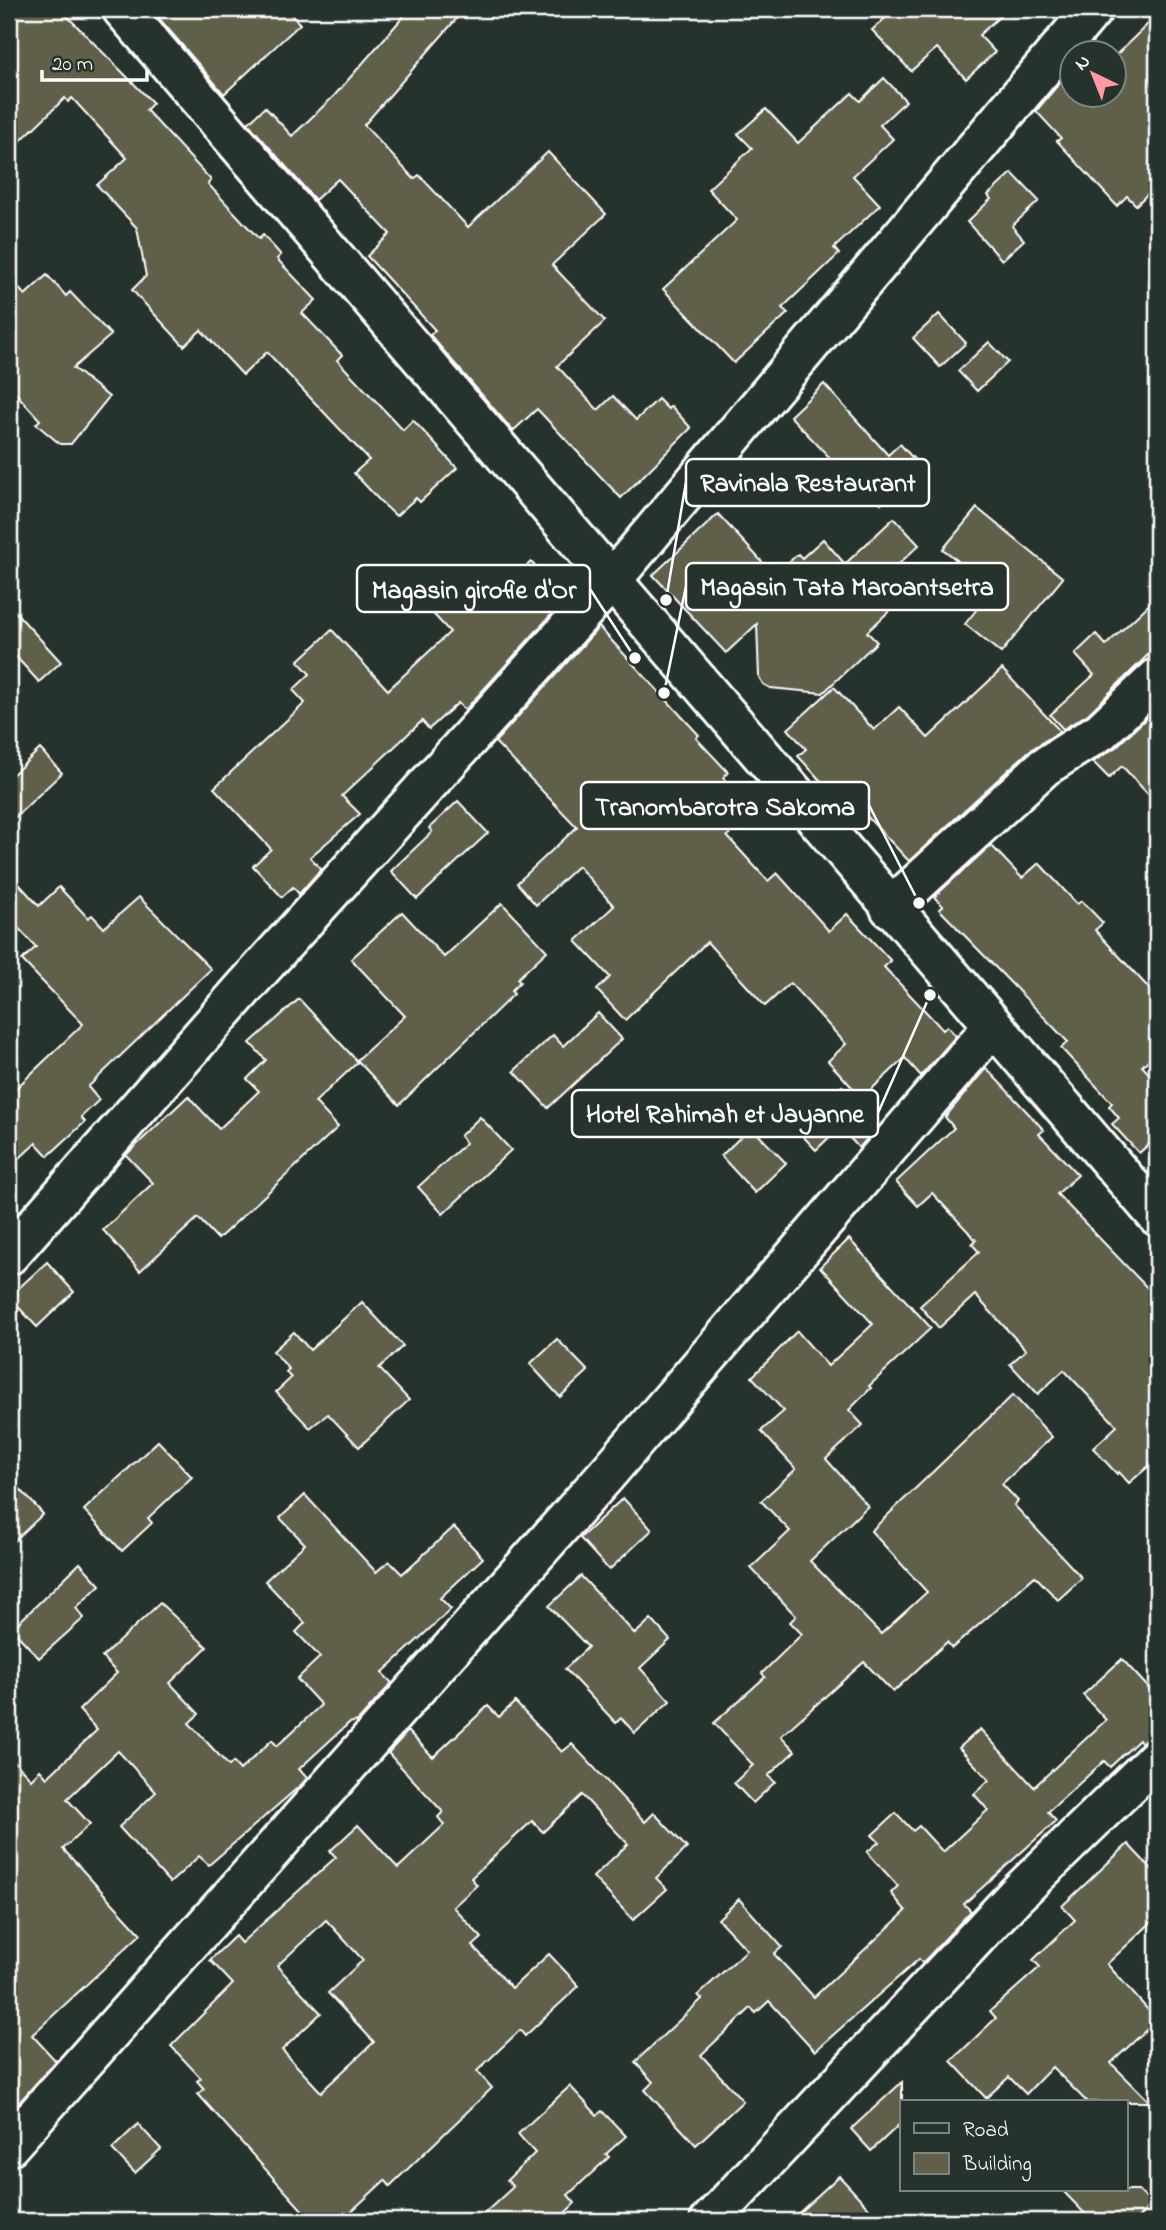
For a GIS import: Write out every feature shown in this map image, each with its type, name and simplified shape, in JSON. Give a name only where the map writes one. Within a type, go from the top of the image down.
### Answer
[{"type":"street","points":[[122,9],[1157,1216]]},
{"type":"street","points":[[9,1255],[243,989],[611,581],[1093,9]]},
{"type":"street","points":[[891,908],[1044,766],[1101,731],[1157,678]]},
{"type":"street","points":[[9,2146],[606,1475],[993,1026]]},
{"type":"street","points":[[710,2221],[1016,1895],[1157,1758]]},
{"type":"building","points":[[9,9],[60,9],[153,103],[146,110],[211,180],[208,184],[259,239],[263,235],[281,255],[277,259],[316,300],[302,313],[342,355],[337,360],[403,430],[413,420],[457,468],[420,502],[416,498],[396,516],[380,501],[354,473],[369,460],[267,352],[243,375],[201,330],[184,346],[132,290],[146,276],[137,228],[97,185],[127,158],[72,98],[68,102],[65,98],[9,152]]},
{"type":"building","points":[[151,9],[286,9],[300,24],[224,94]]},
{"type":"building","points":[[410,9],[465,9],[364,125],[414,179],[419,175],[468,227],[548,152],[606,214],[552,265],[605,321],[557,366],[598,410],[613,396],[636,420],[658,399],[668,409],[671,406],[691,428],[621,498],[537,409],[513,431],[430,335],[435,330],[367,256],[390,234],[338,179],[315,200],[248,123],[265,107],[292,136],[334,96]]},
{"type":"building","points":[[895,9],[1008,9],[979,35],[995,52],[966,79],[937,48],[911,71],[872,30]]},
{"type":"building","points":[[1157,15],[1157,185],[1136,205],[1127,196],[1117,206],[1057,141],[1061,138],[1036,111],[1058,85],[1058,108],[1128,108],[1128,43]]},
{"type":"building","points":[[884,78],[906,101],[880,125],[893,139],[853,176],[880,205],[834,248],[839,254],[782,308],[788,313],[734,363],[663,289],[737,220],[708,189],[752,148],[738,134],[766,109],[798,143],[852,93],[860,101]]},
{"type":"building","points":[[1012,173],[1039,201],[1012,226],[1024,240],[1002,260],[967,222],[991,199],[988,195]]},
{"type":"building","points":[[47,275],[66,296],[70,292],[111,335],[73,368],[109,397],[71,444],[60,444],[36,424],[40,420],[9,386],[9,278],[25,295]]},
{"type":"building","points":[[939,314],[966,343],[940,367],[913,338]]},
{"type":"building","points":[[989,342],[1008,362],[977,391],[958,371]]},
{"type":"building","points":[[824,384],[888,455],[900,444],[920,466],[881,503],[856,476],[851,480],[790,416]]},
{"type":"building","points":[[977,508],[1063,578],[1001,653],[965,624],[993,589],[943,549]]},
{"type":"building","points":[[718,514],[774,575],[798,554],[802,558],[823,539],[845,564],[894,518],[919,545],[884,578],[903,598],[867,632],[877,642],[823,693],[770,688],[763,684],[759,677],[757,624],[726,653],[653,575]]},
{"type":"building","points":[[531,562],[559,592],[563,589],[569,595],[465,710],[458,703],[429,729],[422,721],[342,796],[360,814],[310,857],[321,869],[299,894],[293,887],[282,897],[253,866],[271,849],[214,788],[305,703],[293,690],[310,674],[298,661],[332,630],[388,690],[450,632],[424,604],[464,567],[492,598]]},
{"type":"building","points":[[1157,597],[1157,646],[1088,714],[1063,729],[1050,715],[1094,675],[1075,654],[1096,634],[1106,645]]},
{"type":"building","points":[[9,605],[61,662],[39,682],[9,649]]},
{"type":"building","points":[[599,627],[699,735],[696,738],[728,772],[723,778],[754,812],[727,836],[768,881],[777,873],[829,931],[847,914],[891,961],[884,967],[943,1030],[947,1026],[956,1036],[921,1076],[905,1058],[862,1098],[828,1061],[846,1044],[790,983],[765,1006],[707,942],[625,1020],[597,990],[610,977],[576,941],[614,906],[578,866],[536,905],[517,883],[577,827],[495,742]]},
{"type":"building","points":[[1002,669],[1060,731],[1029,751],[909,861],[860,809],[853,816],[798,756],[806,749],[788,729],[834,687],[874,730],[899,707],[928,738]]},
{"type":"building","points":[[1155,710],[1157,804],[1122,766],[1109,778],[1093,762],[1116,747]]},
{"type":"building","points":[[40,749],[62,773],[9,823],[9,778]]},
{"type":"building","points":[[458,801],[488,833],[417,899],[391,871],[432,832],[429,828]]},
{"type":"building","points":[[991,845],[1022,878],[1039,863],[1077,904],[1082,901],[1103,923],[1095,930],[1157,997],[1157,1052],[1142,1066],[1157,1082],[1157,1137],[1139,1153],[1112,1124],[1119,1118],[1109,1106],[1112,1103],[1061,1048],[1068,1042],[939,909],[943,906],[934,897]]},
{"type":"building","points":[[9,873],[39,906],[59,887],[88,918],[92,915],[104,928],[139,897],[211,969],[88,1087],[99,1100],[81,1117],[85,1122],[48,1156],[36,1143],[9,1168],[9,1095],[83,1024],[22,960],[36,947],[9,918]]},
{"type":"building","points":[[502,903],[547,951],[517,979],[520,982],[511,991],[514,994],[399,1105],[357,1060],[405,1016],[351,959],[402,912],[444,957]]},
{"type":"building","points":[[299,999],[358,1062],[315,1102],[338,1127],[218,1239],[198,1218],[140,1271],[103,1230],[153,1183],[126,1155],[188,1096],[219,1129],[259,1091],[247,1079],[266,1060],[250,1043]]},
{"type":"building","points":[[598,1013],[622,1039],[548,1108],[514,1071],[553,1035],[563,1046]]},
{"type":"building","points":[[986,1068],[1044,1130],[1039,1134],[1078,1175],[1057,1194],[1157,1298],[1157,1459],[1129,1483],[1093,1448],[1117,1426],[1064,1370],[1038,1394],[1010,1364],[1026,1350],[975,1295],[939,1328],[920,1306],[979,1252],[972,1244],[976,1240],[932,1193],[918,1206],[896,1182],[954,1128],[945,1117]]},
{"type":"building","points":[[842,1086],[878,1126],[859,1148],[840,1127],[816,1150],[796,1129]]},
{"type":"building","points":[[480,1117],[511,1150],[443,1214],[418,1187],[466,1143],[460,1136]]},
{"type":"building","points":[[751,1127],[786,1163],[755,1193],[721,1156]]},
{"type":"building","points":[[849,1239],[931,1328],[869,1386],[871,1388],[849,1410],[863,1425],[826,1459],[868,1506],[810,1561],[881,1634],[927,1592],[871,1531],[1013,1395],[1052,1437],[1002,1484],[1018,1501],[1014,1505],[1082,1578],[1058,1600],[1035,1576],[952,1648],[947,1642],[893,1692],[864,1662],[781,1736],[795,1751],[768,1776],[775,1782],[753,1803],[734,1783],[753,1765],[714,1723],[765,1677],[762,1673],[802,1634],[790,1622],[796,1616],[751,1568],[790,1531],[761,1501],[796,1469],[761,1431],[784,1411],[752,1377],[797,1331],[828,1366],[873,1324],[820,1267]]},
{"type":"building","points":[[47,1262],[74,1292],[37,1327],[9,1297]]},
{"type":"building","points":[[362,1302],[403,1346],[379,1368],[409,1400],[359,1447],[328,1414],[310,1428],[276,1392],[291,1378],[286,1372],[289,1369],[273,1351],[294,1332],[310,1350]]},
{"type":"building","points":[[557,1339],[588,1371],[560,1397],[530,1364]]},
{"type":"building","points":[[158,1441],[192,1477],[148,1518],[152,1523],[122,1551],[84,1510]]},
{"type":"building","points":[[9,1477],[43,1514],[9,1546]]},
{"type":"building","points":[[305,1495],[376,1572],[389,1561],[402,1574],[454,1527],[483,1558],[440,1598],[451,1609],[382,1673],[392,1683],[358,1721],[349,1723],[299,1769],[307,1778],[302,1784],[209,1865],[199,1856],[170,1883],[119,1827],[156,1792],[118,1751],[67,1799],[90,1824],[63,1849],[141,1934],[32,2035],[56,2061],[15,2107],[9,2101],[9,1756],[31,1779],[40,1770],[47,1778],[97,1730],[79,1710],[117,1673],[102,1657],[160,1603],[207,1647],[170,1683],[199,1714],[189,1723],[229,1766],[233,1762],[240,1770],[272,1740],[277,1746],[321,1705],[297,1679],[320,1657],[296,1632],[305,1623],[265,1581],[305,1544],[280,1518]]},
{"type":"building","points":[[623,1498],[652,1530],[609,1570],[580,1538]]},
{"type":"building","points":[[80,1563],[100,1585],[76,1608],[84,1618],[39,1658],[12,1629]]},
{"type":"building","points":[[581,1576],[635,1634],[651,1619],[670,1640],[640,1668],[670,1701],[635,1733],[621,1718],[616,1723],[565,1669],[588,1647],[549,1606]]},
{"type":"building","points":[[1122,1659],[1157,1697],[1157,1730],[1141,1743],[1139,1740],[1110,1767],[1104,1761],[1048,1812],[1056,1821],[964,1904],[971,1911],[929,1956],[922,1963],[919,1959],[815,2051],[769,2001],[756,2013],[751,2008],[701,2055],[743,2101],[696,2145],[645,2090],[653,2082],[635,2062],[702,1999],[698,1995],[747,1950],[718,1919],[739,1899],[782,1947],[774,1954],[814,1997],[906,1911],[891,1893],[898,1886],[867,1852],[879,1842],[872,1835],[896,1813],[913,1831],[919,1826],[943,1852],[988,1810],[974,1794],[989,1780],[959,1748],[980,1729],[1034,1787],[1106,1720],[1083,1695]]},
{"type":"building","points":[[515,1702],[562,1752],[572,1744],[645,1822],[654,1813],[687,1848],[656,1878],[667,1889],[633,1920],[593,1877],[628,1844],[582,1795],[543,1832],[532,1821],[471,1878],[477,1885],[453,1907],[482,1938],[473,1946],[512,1988],[549,1954],[579,1986],[525,2036],[520,2030],[477,2071],[492,2088],[390,2186],[385,2180],[341,2221],[312,2221],[198,2094],[204,2089],[197,2081],[201,2078],[171,2046],[233,1984],[210,1960],[235,1936],[241,1943],[336,1857],[330,1851],[358,1825],[398,1868],[444,1825],[438,1817],[443,1812],[388,1753],[408,1731],[433,1757],[488,1706],[499,1717]],"holes":[[[326,1920],[363,1960],[328,1993],[374,2042],[321,2092],[282,2050],[321,2013],[277,1966]]]},
{"type":"building","points":[[1128,1844],[1157,1875],[1157,1917],[1107,1964],[1157,2020],[1111,2063],[1150,2102],[1085,2100],[1052,2067],[1026,2094],[1009,2077],[986,2098],[951,2061],[996,2018],[990,2011],[1040,1967],[1033,1960],[1075,1920],[1062,1906]]},
{"type":"building","points":[[902,2082],[900,2124],[871,2151],[851,2129]]},
{"type":"building","points":[[570,2086],[597,2115],[602,2111],[626,2136],[606,2154],[609,2157],[568,2195],[575,2203],[557,2221],[476,2221],[513,2187],[507,2180],[535,2153],[518,2134]]},
{"type":"building","points":[[138,2124],[161,2149],[135,2173],[112,2149]]},
{"type":"building","points":[[839,2176],[881,2221],[790,2221]]},
{"type":"building","points":[[1138,2190],[1152,2204],[1135,2221],[1092,2221],[1064,2192]]},
{"type":"place","name":"Ravinala Restaurant","points":[[666,600]]},
{"type":"place","name":"Magasin girofle d'Or","points":[[635,658]]},
{"type":"place","name":"Magasin Tata Maroantsetra","points":[[664,693]]},
{"type":"place","name":"Tranombarotra Sakoma","points":[[919,903]]},
{"type":"place","name":"Hotel Rahimah et Jayanne","points":[[930,995]]}]
